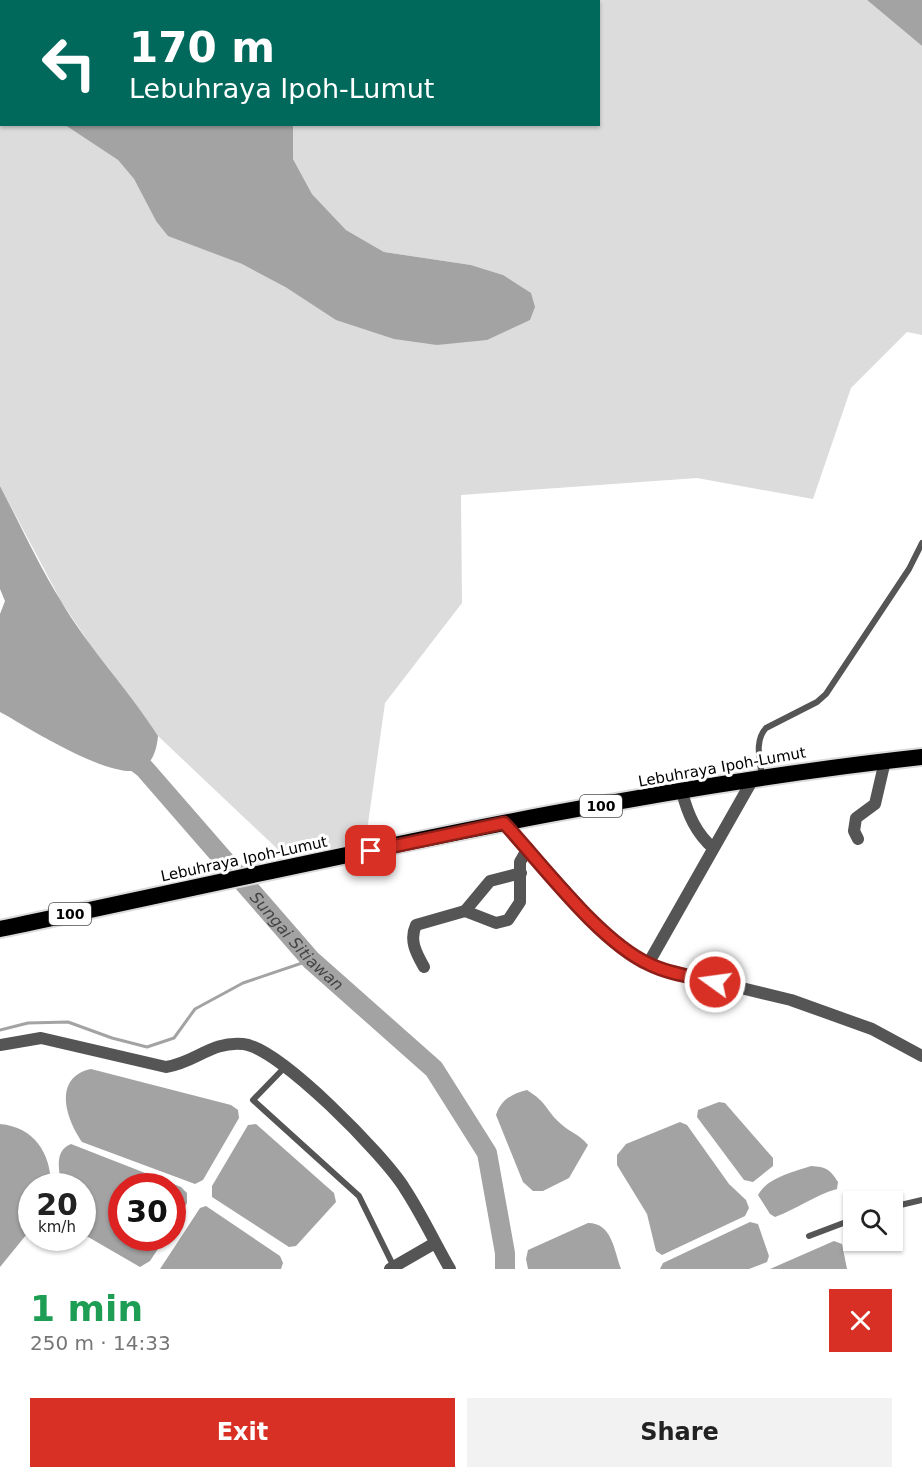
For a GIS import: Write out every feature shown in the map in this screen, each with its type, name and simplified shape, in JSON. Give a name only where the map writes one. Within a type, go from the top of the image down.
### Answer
[{"type":"highway","name":"Lebuhraya Ipoh-Lumut","points":[[0,928],[504,823],[758,778],[922,757]]},
{"type":"street","points":[[858,839],[854,831],[856,818],[875,804],[885,761]]},
{"type":"street","points":[[648,964],[713,848],[758,778]]},
{"type":"street","points":[[682,792],[692,822],[702,838],[713,848]]},
{"type":"street","points":[[504,823],[600,928],[630,954],[648,964],[790,1000],[872,1029],[922,1056]]},
{"type":"street","points":[[465,910],[496,923],[508,920],[519,902],[520,862],[528,849]]},
{"type":"street","points":[[424,967],[414,950],[413,934],[416,925],[465,910],[490,881],[521,873]]},
{"type":"street","points":[[0,1045],[41,1038],[166,1066],[185,1062],[217,1044],[245,1044],[267,1052],[286,1067],[387,1164],[405,1188],[450,1269]]},
{"type":"street","points":[[392,1268],[434,1240]]},
{"type":"lane","points":[[758,778],[758,739],[762,733],[766,728],[818,702],[826,694],[909,569],[922,543]]},
{"type":"lane","points":[[286,1067],[253,1100],[359,1196],[392,1268]]},
{"type":"lane","points":[[903,1204],[922,1200]]},
{"type":"lane","points":[[809,1236],[843,1223]]},
{"type":"shaded area","points":[[600,0],[867,0],[922,46],[922,335],[907,332],[851,388],[813,499],[697,478],[461,495],[462,603],[385,703],[365,845],[288,859],[158,736],[97,655],[61,601],[0,486],[0,126],[67,126],[118,160],[134,179],[156,221],[214,253],[242,264],[287,288],[503,275],[471,265],[384,252],[346,230],[312,194],[293,159],[293,126],[600,126]]},
{"type":"shaded area","points":[[867,0],[922,0],[922,46]]},
{"type":"shaded area","points":[[67,126],[293,126],[293,159],[312,194],[346,230],[384,252],[471,265],[503,275],[531,293],[535,307],[530,320],[487,340],[437,345],[394,339],[336,320],[287,288],[242,264],[168,236],[156,221],[134,179],[118,160]]},
{"type":"shaded area","points":[[0,486],[45,573],[72,619],[158,736],[152,758],[143,768],[130,771],[93,761],[72,752],[0,712],[0,614],[5,601],[0,589]]},
{"type":"shaded area","points":[[91,1069],[231,1105],[238,1110],[239,1118],[203,1180],[195,1184],[186,1181],[186,1173],[165,1173],[82,1142],[71,1122],[66,1100],[71,1080],[79,1073]]},
{"type":"shaded area","points":[[527,1090],[543,1103],[561,1124],[588,1145],[569,1178],[543,1191],[533,1191],[523,1182],[496,1115],[507,1098]]},
{"type":"shaded area","points":[[719,1102],[725,1103],[773,1158],[773,1166],[753,1182],[744,1180],[697,1117],[698,1110]]},
{"type":"shaded area","points":[[680,1122],[687,1125],[729,1184],[746,1200],[749,1208],[745,1216],[662,1255],[656,1251],[647,1214],[617,1165],[617,1155],[626,1144]]},
{"type":"shaded area","points":[[0,1124],[12,1126],[31,1136],[44,1153],[50,1173],[18,1173],[18,1245],[0,1267]]},
{"type":"shaded area","points":[[256,1124],[334,1193],[336,1202],[296,1246],[289,1247],[212,1197],[212,1186],[248,1125]]},
{"type":"shaded area","points":[[71,1144],[145,1173],[108,1173],[108,1248],[96,1242],[96,1173],[60,1173],[60,1156],[65,1147]]},
{"type":"shaded area","points":[[811,1166],[830,1171],[838,1182],[837,1189],[775,1217],[770,1214],[758,1195],[762,1189],[781,1176]]},
{"type":"shaded area","points":[[206,1206],[280,1256],[283,1263],[281,1269],[160,1269],[172,1251],[186,1251],[186,1229],[200,1208]]},
{"type":"shaded area","points":[[750,1222],[758,1224],[769,1256],[767,1262],[749,1269],[660,1269],[663,1263]]},
{"type":"shaded area","points":[[588,1223],[596,1224],[607,1233],[614,1246],[621,1269],[528,1269],[526,1259],[528,1250]]},
{"type":"shaded area","points":[[834,1241],[842,1244],[847,1269],[770,1269]]},
{"type":"shaded area","points":[[112,1251],[157,1251],[150,1261],[140,1267]]},
{"type":"waterway","name":"Sungai Sitiawan","points":[[124,753],[144,768],[311,960],[434,1069],[487,1153],[505,1253],[505,1269]]},
{"type":"waterway","points":[[0,1030],[28,1023],[68,1022],[112,1038],[147,1047],[174,1038],[195,1009],[243,983],[311,960]]},
{"type":"route","points":[[371,851],[504,823],[600,928],[630,954],[659,968],[715,982]]}]
